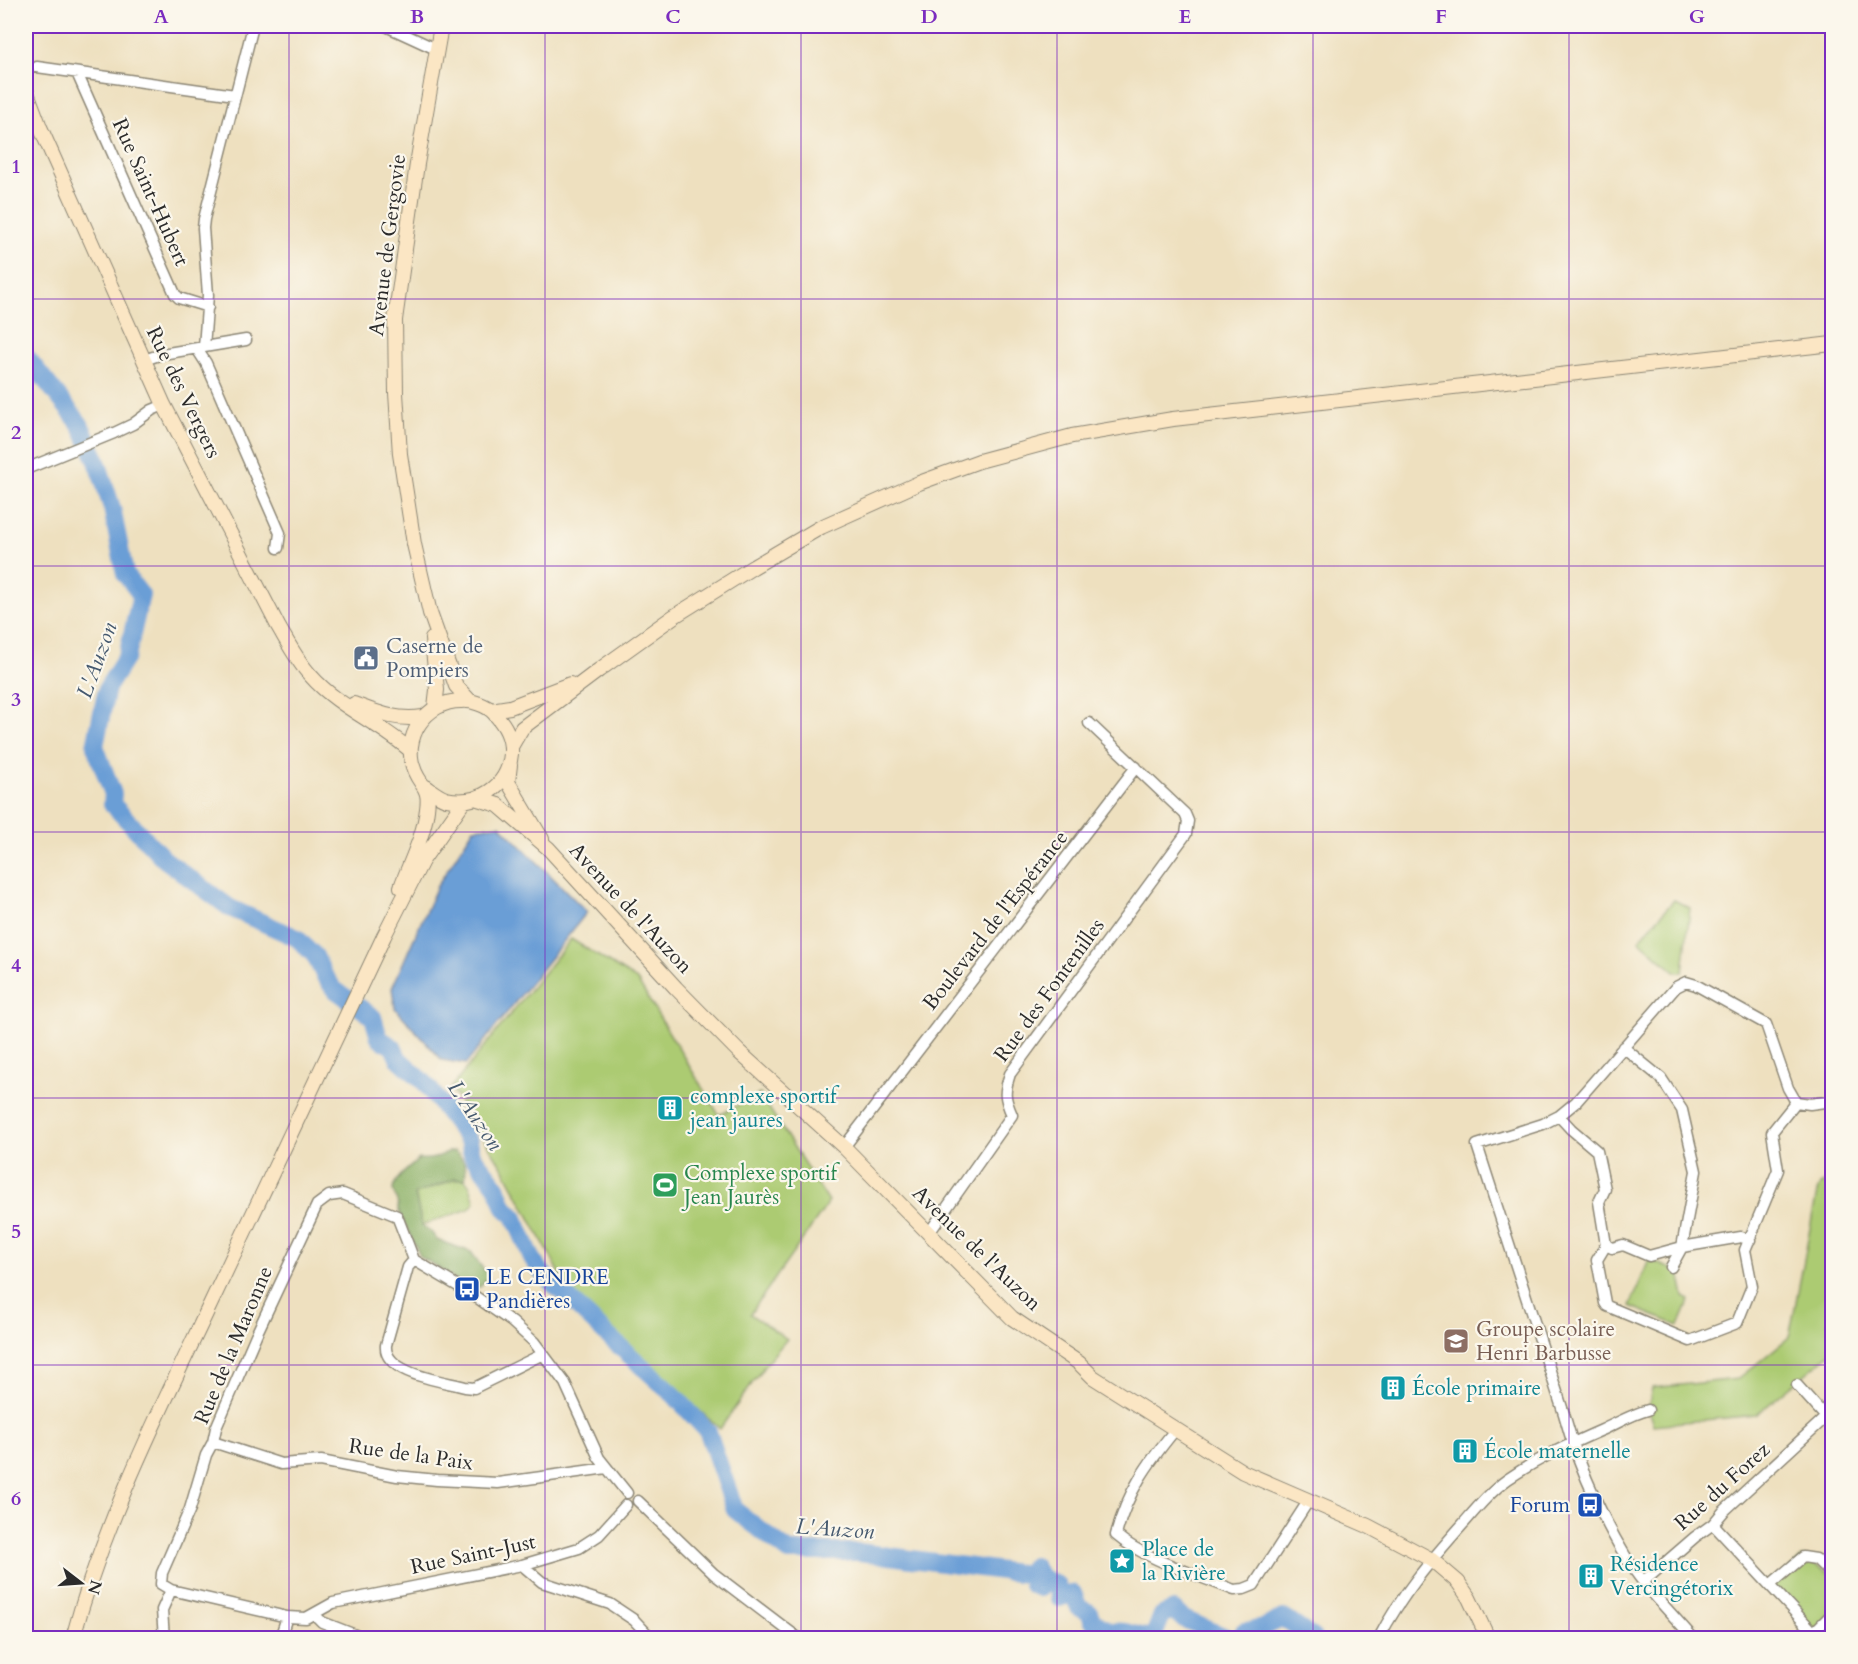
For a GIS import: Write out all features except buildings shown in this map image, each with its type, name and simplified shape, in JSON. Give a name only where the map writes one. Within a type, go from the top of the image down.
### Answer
[{"type":"main road","name":"Avenue de Gergovie","points":[[441,26],[395,320],[396,393],[400,454],[414,544],[430,613],[456,686],[469,700]]},
{"type":"main road","name":"Rue des Vergers","points":[[26,90],[40,127],[164,405],[284,636],[312,678],[333,695]]},
{"type":"main road","points":[[548,848],[508,782],[512,745],[522,728],[673,617],[753,567],[821,527],[919,483],[1027,447],[1072,436],[1173,419],[1833,344]]},
{"type":"main road","name":"Avenue de Gergovie","points":[[430,613],[437,690],[435,707]]},
{"type":"main road","points":[[491,710],[510,708],[554,692],[599,670]]},
{"type":"main road","points":[[333,695],[388,717],[407,720],[423,717]]},
{"type":"main road","points":[[333,695],[411,751]]},
{"type":"main road","points":[[512,745],[505,725],[491,710],[469,700],[451,701],[435,707],[423,717],[414,733],[411,751],[415,772],[426,787],[443,798],[471,800],[498,806],[548,848]]},
{"type":"main road","points":[[73,1638],[81,1606],[135,1465],[384,936],[422,861],[471,800],[496,788],[510,765]]},
{"type":"main road","points":[[384,936],[424,828],[428,807],[426,787]]},
{"type":"main road","name":"Avenue de l'Auzon","points":[[548,848],[684,996],[739,1052],[844,1147],[1012,1318],[1079,1363],[1093,1377],[1243,1472],[1368,1526],[1432,1560],[1446,1570],[1464,1590],[1488,1638]]},
{"type":"street","points":[[253,26],[202,228],[208,307],[201,348],[280,533],[278,548]]},
{"type":"street","points":[[386,26],[436,49]]},
{"type":"street","points":[[37,67],[236,95]]},
{"type":"street","name":"Rue Saint-Hubert","points":[[77,73],[175,294],[179,298],[208,307]]},
{"type":"street","points":[[144,360],[162,354],[246,340]]},
{"type":"street","points":[[26,469],[133,424],[152,410],[164,405]]},
{"type":"street","points":[[1089,723],[1136,767]]},
{"type":"street","name":"Rue des Fontenilles","points":[[929,1233],[1012,1115],[1005,1100],[1005,1090],[1010,1074],[1186,834],[1188,821],[1185,814],[1136,767]]},
{"type":"street","name":"Boulevard de l'Espérance","points":[[844,1147],[1136,767]]},
{"type":"street","points":[[1693,1638],[1643,1582],[1620,1545],[1572,1443],[1477,1145],[1543,1124],[1559,1116],[1576,1102],[1676,987],[1686,982],[1696,985],[1766,1024],[1788,1088],[1796,1102]]},
{"type":"street","points":[[1623,1047],[1661,1078],[1682,1110],[1696,1171],[1682,1247],[1671,1267]]},
{"type":"street","points":[[1796,1102],[1810,1104],[1833,1101]]},
{"type":"street","points":[[1559,1116],[1571,1130],[1597,1151],[1605,1189],[1599,1202],[1606,1245],[1597,1260],[1605,1303],[1607,1306],[1690,1341],[1737,1323],[1752,1286],[1745,1250],[1778,1170],[1772,1132],[1796,1102]]},
{"type":"street","name":"Rue de la Maronne","points":[[171,1590],[161,1584],[162,1573],[190,1509],[216,1428],[256,1335],[317,1205],[329,1196],[343,1194],[397,1216],[414,1260]]},
{"type":"street","points":[[1606,1245],[1612,1248],[1623,1245],[1649,1256],[1682,1247],[1741,1237],[1749,1240]]},
{"type":"street","points":[[543,1354],[474,1388],[397,1367],[385,1351],[408,1267],[414,1260],[473,1295],[512,1322],[534,1342],[565,1383],[599,1458],[627,1492],[635,1493],[638,1501],[714,1574],[798,1638]]},
{"type":"street","points":[[1797,1385],[1829,1421]]},
{"type":"street","points":[[1379,1638],[1404,1595],[1432,1560],[1483,1501],[1506,1480],[1572,1443],[1636,1413],[1648,1410]]},
{"type":"street","name":"Rue du Forez","points":[[1643,1582],[1713,1524],[1724,1511],[1829,1421]]},
{"type":"street","points":[[1175,1430],[1132,1490],[1121,1514],[1116,1535],[1145,1554],[1234,1590],[1244,1589],[1254,1585],[1309,1500]]},
{"type":"street","name":"Rue de la Paix","points":[[213,1442],[281,1464],[321,1461],[397,1476],[467,1482],[498,1483],[607,1468]]},
{"type":"street","points":[[627,1492],[623,1498],[626,1505],[631,1507],[638,1501]]},
{"type":"street","name":"Rue Saint-Just","points":[[315,1615],[333,1603],[522,1565],[579,1548],[599,1535],[626,1505]]},
{"type":"street","points":[[1713,1524],[1816,1635],[1833,1614]]},
{"type":"street","points":[[1770,1585],[1803,1557],[1816,1558],[1833,1575]]},
{"type":"street","points":[[522,1565],[542,1582],[610,1604],[634,1620],[651,1638]]},
{"type":"street","points":[[164,1638],[162,1610],[171,1590],[287,1617],[306,1618],[315,1615],[322,1622],[363,1638]]},
{"type":"street","points":[[280,1638],[287,1617]]},
{"type":"green space","points":[[1674,900],[1690,908],[1683,972],[1675,972],[1639,940]]},
{"type":"green space","name":"Complexe sportif Jean Jaurès","points":[[571,939],[637,980],[719,1115],[760,1094],[829,1202],[750,1314],[787,1339],[765,1365],[720,1429],[572,1296],[503,1168],[451,1088]]},
{"type":"green space","points":[[454,1151],[464,1163],[465,1179],[455,1179],[415,1194],[422,1225],[437,1240],[471,1252],[489,1277],[480,1287],[467,1287],[420,1256],[398,1209],[393,1190],[399,1177],[419,1159],[431,1159]]},
{"type":"green space","points":[[1832,1178],[1832,1301],[1828,1323],[1832,1324],[1832,1352],[1756,1415],[1653,1425],[1648,1410],[1652,1388],[1738,1379],[1788,1338],[1817,1192],[1820,1185]]},
{"type":"green space","points":[[455,1179],[465,1179],[475,1202],[469,1209],[422,1225],[415,1194]]},
{"type":"green space","points":[[1649,1260],[1679,1272],[1684,1297],[1690,1300],[1679,1326],[1630,1306]]},
{"type":"green space","points":[[1803,1557],[1832,1575],[1832,1614],[1814,1632],[1770,1585]]},
{"type":"water","points":[[500,825],[587,912],[466,1064],[442,1060],[395,1008],[392,988],[437,886],[474,828]]},
{"type":"waterway","name":"L'Auzon","points":[[26,356],[80,424],[97,461],[112,508],[125,574],[141,595],[127,656],[107,688],[95,746],[113,794],[112,804],[164,859],[230,908],[297,938],[315,956],[334,989],[373,1017],[379,1038],[393,1047],[398,1058],[425,1083],[469,1141],[472,1155],[497,1187],[505,1208],[514,1216],[532,1258],[543,1274],[673,1394],[708,1432],[735,1510],[789,1552],[859,1552],[1025,1574],[1034,1566],[1038,1573],[1032,1585],[1040,1588],[1047,1580],[1057,1585],[1059,1598],[1073,1593],[1079,1608],[1089,1612],[1092,1620],[1108,1631],[1125,1632],[1149,1638]]},
{"type":"waterway","name":"L'Auzon","points":[[1153,1638],[1162,1615],[1174,1610],[1184,1619],[1228,1638]]},
{"type":"waterway","name":"L'Auzon","points":[[1240,1638],[1244,1631],[1260,1628],[1284,1618],[1313,1638]]},
{"type":"place","name":"Caserne de Pompiers","points":[[366,658]]},
{"type":"place","name":"complexe sportif jean jaures","points":[[670,1108]]},
{"type":"place","name":"Complexe sportif Jean Jaurès","points":[[665,1185]]},
{"type":"place","name":"LE CENDRE Pandières","points":[[467,1289]]},
{"type":"place","name":"Groupe scolaire Henri Barbusse","points":[[1456,1341]]},
{"type":"place","name":"École primaire","points":[[1393,1388]]},
{"type":"place","name":"École maternelle","points":[[1465,1451]]},
{"type":"place","name":"Forum","points":[[1590,1505]]},
{"type":"place","name":"Place de la Rivière","points":[[1122,1561]]},
{"type":"place","name":"Résidence Vercingétorix","points":[[1591,1576]]}]
